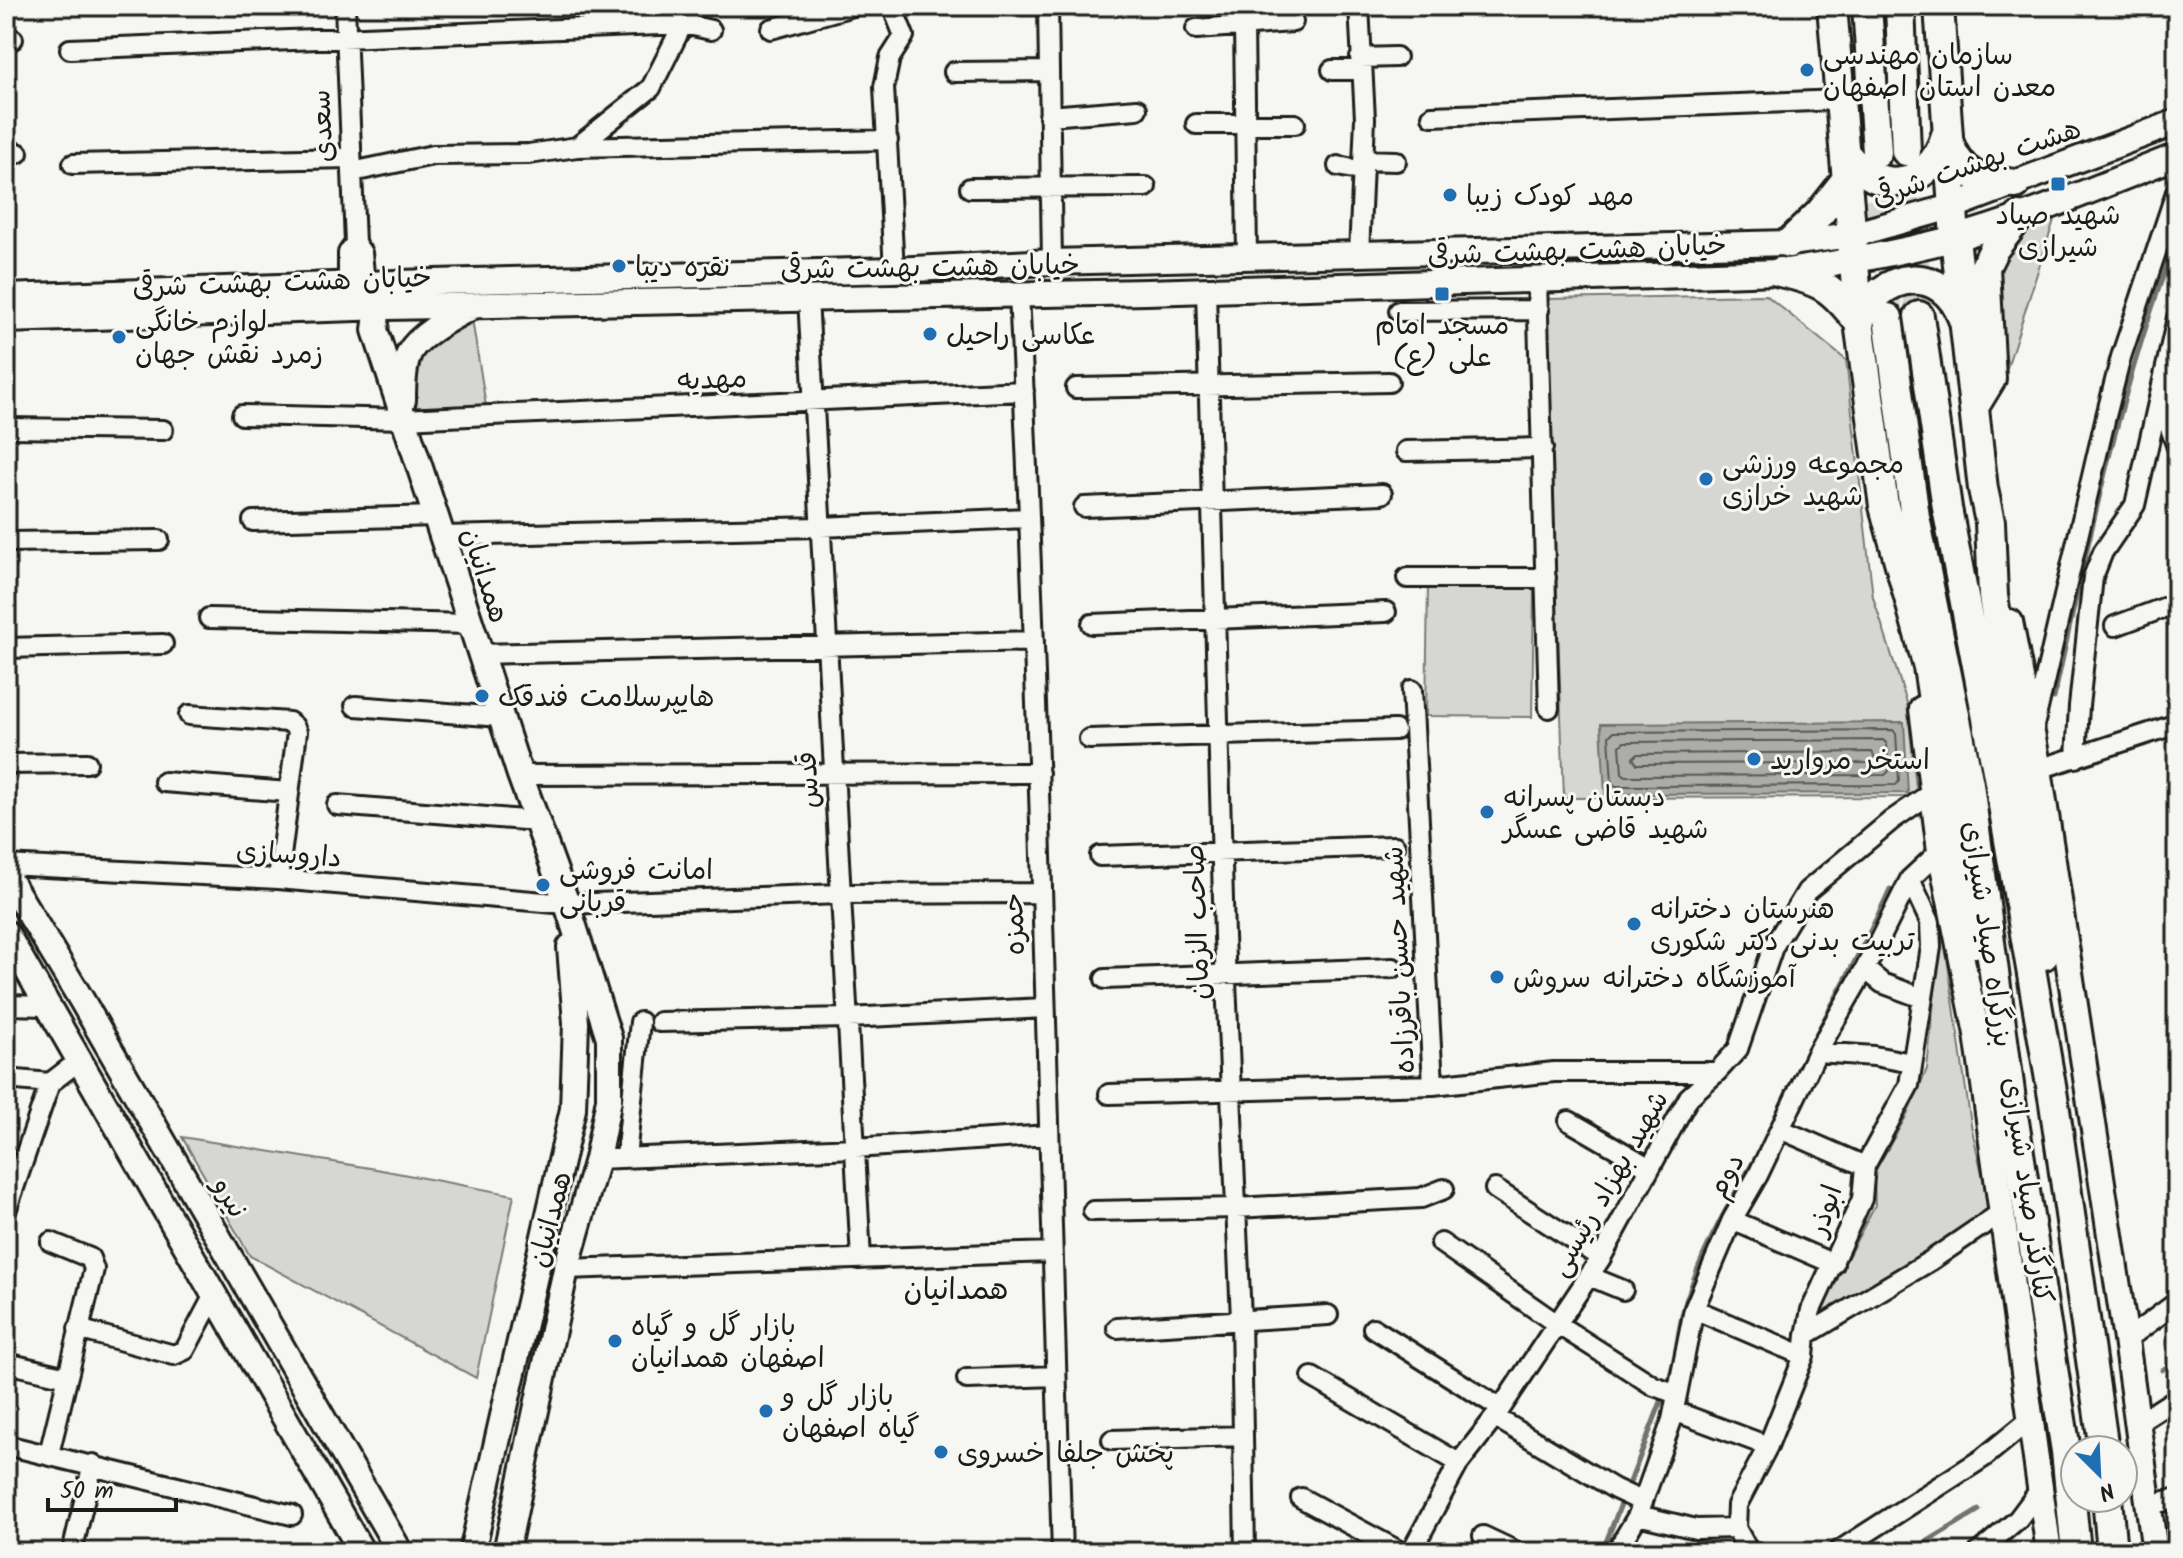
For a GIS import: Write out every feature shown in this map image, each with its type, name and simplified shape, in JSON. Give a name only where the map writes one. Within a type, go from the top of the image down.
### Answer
[{"type":"highway","points":[[1832,6],[1859,322],[1884,506],[1928,667],[1962,891],[2013,1115]]},
{"type":"highway","points":[[1867,6],[1877,152]]},
{"type":"highway","points":[[1900,6],[1906,151]]},
{"type":"highway","points":[[1940,11],[1955,238],[1983,489],[1990,522],[1993,596],[2040,900],[2054,1103]]},
{"type":"highway","points":[[1846,166],[1857,168],[1873,179],[1892,182],[1912,179],[1929,169],[1941,154],[1946,135]]},
{"type":"highway","points":[[1946,135],[1954,157],[1966,172],[1993,181],[2016,184]]},
{"type":"highway","points":[[1789,243],[1820,213],[1846,166]]},
{"type":"highway","points":[[1974,407],[1991,379],[1985,267],[1994,249],[2019,217]]},
{"type":"highway","points":[[1780,272],[1820,283],[1859,322]]},
{"type":"highway","points":[[1859,322],[1866,305],[1878,291],[1895,283],[1913,280],[1931,283],[1947,292],[1959,306],[1965,324]]},
{"type":"highway","name":"بزرگراه صیاد شیرازی","points":[[1919,316],[1947,508],[1998,776],[2054,1103],[2102,1434]]},
{"type":"highway","name":"بزرگراه صیاد شیرازی","points":[[1888,318],[1915,517],[1969,784],[2013,1115],[2066,1451],[2076,1552]]},
{"type":"highway","points":[[2108,1514],[2112,1552]]},
{"type":"main road","name":"هشت بهشت شرقی","points":[[1853,249],[1954,206],[2177,122]]},
{"type":"main road","name":"هشت بهشت شرقی","points":[[1789,243],[1853,249],[1955,238],[2019,217],[2172,157]]},
{"type":"main road","name":"خیابان هشت بهشت شرقی","points":[[6,320],[355,292],[411,283],[1789,243]]},
{"type":"main road","name":"خیابان هشت بهشت شرقی","points":[[355,292],[377,318],[474,306],[1147,292],[1780,272],[1853,249]]},
{"type":"main road","points":[[1147,292],[1149,260]]},
{"type":"main road","points":[[377,318],[392,292],[411,283]]},
{"type":"main road","name":"خیابان هشت بهشت شرقی","points":[[6,297],[355,292]]},
{"type":"main road","points":[[403,419],[403,380],[408,353],[444,322],[474,306]]},
{"type":"main road","name":"همدانیان","points":[[377,318],[403,419],[520,775],[567,904],[609,1038],[609,1099],[597,1159],[566,1269],[506,1552]]},
{"type":"main road","name":"کنارگذر صیاد شیرازی","points":[[1884,506],[1917,667],[1940,851],[1977,1034],[2049,1552]]},
{"type":"main road","points":[[1990,522],[2039,769],[2155,1552]]},
{"type":"main road","name":"نیرو","points":[[6,875],[81,999],[400,1552]]},
{"type":"main road","name":"همدانیان","points":[[472,1552],[573,1109],[576,1023],[567,904]]},
{"type":"main road","points":[[9,943],[80,1060],[362,1552]]},
{"type":"street","name":"سعدی","points":[[345,6],[355,243],[362,253],[355,292]]},
{"type":"street","points":[[577,147],[651,88],[692,6]]},
{"type":"street","points":[[771,29],[853,6]]},
{"type":"street","points":[[892,6],[904,36],[890,58],[884,87],[894,270]]},
{"type":"street","points":[[1048,6],[1052,262]]},
{"type":"street","points":[[1359,6],[1365,119],[1359,254]]},
{"type":"street","points":[[1196,29],[1293,22]]},
{"type":"street","points":[[70,49],[684,24],[711,30]]},
{"type":"street","points":[[1244,25],[1247,257]]},
{"type":"street","points":[[1332,70],[1396,57]]},
{"type":"street","points":[[954,72],[1049,71]]},
{"type":"street","points":[[1432,116],[1840,100]]},
{"type":"street","points":[[1049,116],[1137,109]]},
{"type":"street","points":[[1196,124],[1295,124]]},
{"type":"street","points":[[73,164],[351,165],[433,155],[529,154],[577,147],[888,140]]},
{"type":"street","points":[[2032,736],[2109,401],[2177,187],[2172,157]]},
{"type":"street","points":[[1338,166],[1396,161]]},
{"type":"street","points":[[970,188],[1146,187]]},
{"type":"street","points":[[1537,280],[1549,708]]},
{"type":"street","name":"صاحب الزمان","points":[[1206,290],[1226,973],[1241,1319],[1245,1552]]},
{"type":"street","name":"حمزه","points":[[1019,294],[1039,773],[1040,893],[1062,1552]]},
{"type":"street","name":"قدس","points":[[808,298],[861,1259]]},
{"type":"street","points":[[1399,311],[1539,310]]},
{"type":"street","points":[[2076,758],[2093,577],[2103,552],[2135,505],[2168,397],[2177,318]]},
{"type":"street","points":[[1076,388],[1389,382]]},
{"type":"street","name":"مهدیه","points":[[242,415],[403,419],[1024,391]]},
{"type":"street","points":[[2168,397],[2177,447]]},
{"type":"street","points":[[6,428],[163,430]]},
{"type":"street","points":[[1406,451],[1543,448]]},
{"type":"street","points":[[1084,507],[1382,494]]},
{"type":"street","points":[[253,521],[439,526],[820,527],[1029,518]]},
{"type":"street","points":[[6,542],[159,540]]},
{"type":"street","points":[[1407,578],[1546,578]]},
{"type":"street","points":[[2115,626],[2177,603]]},
{"type":"street","points":[[1092,624],[1386,612]]},
{"type":"street","points":[[209,618],[470,624]]},
{"type":"street","points":[[480,654],[1034,641]]},
{"type":"street","points":[[6,648],[163,644]]},
{"type":"street","name":"شهید حسن باقرزاده","points":[[1412,690],[1433,1085],[1554,1072],[1717,1072]]},
{"type":"street","points":[[355,706],[501,717]]},
{"type":"street","points":[[189,715],[289,722],[294,726],[297,732],[278,879]]},
{"type":"street","points":[[2039,769],[2177,724]]},
{"type":"street","points":[[1089,739],[1395,730]]},
{"type":"street","points":[[6,764],[87,763]]},
{"type":"street","points":[[520,775],[1039,773]]},
{"type":"street","points":[[164,782],[288,792]]},
{"type":"street","name":"شهید بهزاد رئیسی","points":[[1411,1552],[1459,1463],[1498,1413],[1601,1258],[1689,1097],[1738,1049],[1773,947],[1807,891],[1892,820],[1931,793]]},
{"type":"street","points":[[337,805],[536,821]]},
{"type":"street","points":[[1100,856],[1395,846]]},
{"type":"street","name":"دوم","points":[[1616,1552],[1640,1508],[1676,1403],[1694,1309],[1732,1220],[1910,879],[1940,851]]},
{"type":"street","name":"داروسازی","points":[[6,865],[278,879],[567,904],[841,894],[1040,893]]},
{"type":"street","name":"ابوذر","points":[[1736,1528],[1737,1505],[1768,1446],[1804,1356],[1811,1310],[1862,1199],[1865,1166],[1909,1085],[1931,947],[1930,922],[1910,879]]},
{"type":"street","points":[[1105,979],[1393,968]]},
{"type":"street","points":[[1865,969],[1882,983],[1922,998]]},
{"type":"street","points":[[6,1005],[48,1006]]},
{"type":"street","points":[[660,1022],[848,1018],[1044,1008]]},
{"type":"street","points":[[626,1157],[640,1022]]},
{"type":"street","points":[[1817,1052],[1874,1056],[1912,1063]]},
{"type":"street","points":[[8,1203],[50,1083],[80,1060]]},
{"type":"street","points":[[6,1079],[50,1083]]},
{"type":"street","points":[[1109,1094],[1433,1085]]},
{"type":"street","points":[[1569,1121],[1650,1168]]},
{"type":"street","points":[[1780,1129],[1865,1166]]},
{"type":"street","points":[[597,1159],[855,1148],[1048,1135]]},
{"type":"street","points":[[1093,1211],[1236,1208],[1421,1198],[1444,1189]]},
{"type":"street","points":[[1495,1189],[1601,1258]]},
{"type":"street","points":[[1806,1335],[1930,1261],[2002,1212]]},
{"type":"street","points":[[1732,1220],[1834,1264]]},
{"type":"street","points":[[49,1454],[94,1269],[93,1262],[51,1242]]},
{"type":"street","points":[[1441,1243],[1676,1403],[1768,1446]]},
{"type":"street","points":[[566,1269],[1052,1252]]},
{"type":"street","points":[[1589,1276],[1623,1290]]},
{"type":"street","points":[[78,1329],[174,1355],[185,1350],[214,1295]]},
{"type":"street","points":[[2126,1340],[2177,1302]]},
{"type":"street","points":[[1694,1309],[1804,1356]]},
{"type":"street","points":[[1117,1328],[1328,1315]]},
{"type":"street","points":[[1373,1328],[1640,1508],[1696,1529],[1736,1528],[1749,1552]]},
{"type":"street","points":[[11,1364],[67,1377]]},
{"type":"street","points":[[967,1379],[1056,1376]]},
{"type":"street","points":[[1312,1377],[1459,1463]]},
{"type":"street","points":[[2138,1423],[2177,1398]]},
{"type":"street","points":[[1837,1552],[1983,1458],[2032,1418]]},
{"type":"street","points":[[1112,1440],[1243,1436]]},
{"type":"street","points":[[6,1445],[292,1515]]},
{"type":"street","points":[[72,1552],[93,1464]]},
{"type":"street","points":[[1979,1552],[2018,1519],[2042,1487]]},
{"type":"street","points":[[1301,1498],[1401,1552]]},
{"type":"street","points":[[2150,1505],[2177,1498]]},
{"type":"street","points":[[1483,1536],[1517,1552]]},
{"type":"shaded area","points":[[2055,217],[1998,396],[1994,386],[1997,256],[2014,236]]},
{"type":"shaded area","name":"مجموعه ورزشی شهید خرازی","points":[[1766,295],[1846,360],[1873,597],[1907,703],[1917,797],[1564,798],[1546,299]]},
{"type":"shaded area","points":[[471,313],[486,406],[410,410],[415,357]]},
{"type":"shaded area","points":[[1428,586],[1534,588],[1532,717],[1426,716]]},
{"type":"shaded area","points":[[1942,923],[1971,1125],[1990,1209],[1820,1319],[1824,1303],[1875,1205],[1874,1173],[1908,1113],[1927,1069]]},
{"type":"shaded area","points":[[182,1137],[514,1195],[476,1378],[250,1256]]},
{"type":"water","name":"استخر مروارید","points":[[1904,722],[1908,793],[1605,794],[1601,724]]},
{"type":"waterway","points":[[2054,698],[2122,408],[2177,238]]},
{"type":"waterway","points":[[1773,1124],[1890,889]]},
{"type":"waterway","points":[[1667,1385],[1684,1306],[1702,1257],[1760,1151]]},
{"type":"waterway","points":[[2162,1370],[2177,1360]]},
{"type":"waterway","points":[[1627,1490],[1664,1394]]},
{"type":"waterway","points":[[1602,1552],[1623,1499]]},
{"type":"waterway","points":[[1910,1552],[1979,1510]]},
{"type":"tunnel","points":[[1877,157],[1888,311]]},
{"type":"tunnel","points":[[1907,157],[1919,316]]},
{"type":"place","name":"سازمان مهندسی معدن استان اصفهان","points":[[1807,70]]},
{"type":"place","name":"شهید صیاد شیرازی","points":[[2058,184]]},
{"type":"place","name":"مهد کودک زیبا","points":[[1450,195]]},
{"type":"place","name":"نقره دیبا","points":[[619,266]]},
{"type":"place","name":"مسجد امام علی (ع)","points":[[1442,294]]},
{"type":"place","name":"عکاسی راحیل","points":[[930,334]]},
{"type":"place","name":"لوازم خانگی زمرد نقش جهان","points":[[119,337]]},
{"type":"place","name":"مجموعه ورزشی شهید خرازی","points":[[1706,479]]},
{"type":"place","name":"هایپرسلامت فندقک","points":[[482,696]]},
{"type":"place","name":"استخر مروارید","points":[[1754,759]]},
{"type":"place","name":"دبستان پسرانه شهید قاضی عسگر","points":[[1487,812]]},
{"type":"place","name":"امانت فروشی قربانی","points":[[543,885]]},
{"type":"place","name":"هنرستان دخترانه تربیت بدنی دکتر شکوری","points":[[1634,924]]},
{"type":"place","name":"آموزشگاه دخترانه سروش","points":[[1497,977]]},
{"type":"place","name":"بازار گل و گیاه اصفهان همدانیان","points":[[615,1341]]},
{"type":"place","name":"بازار گل و گیاه اصفهان","points":[[766,1411]]},
{"type":"place","name":"پخش جلفا خسروی","points":[[941,1452]]},
{"type":"district","name":"همدانیان","points":[[956,1289]]}]
